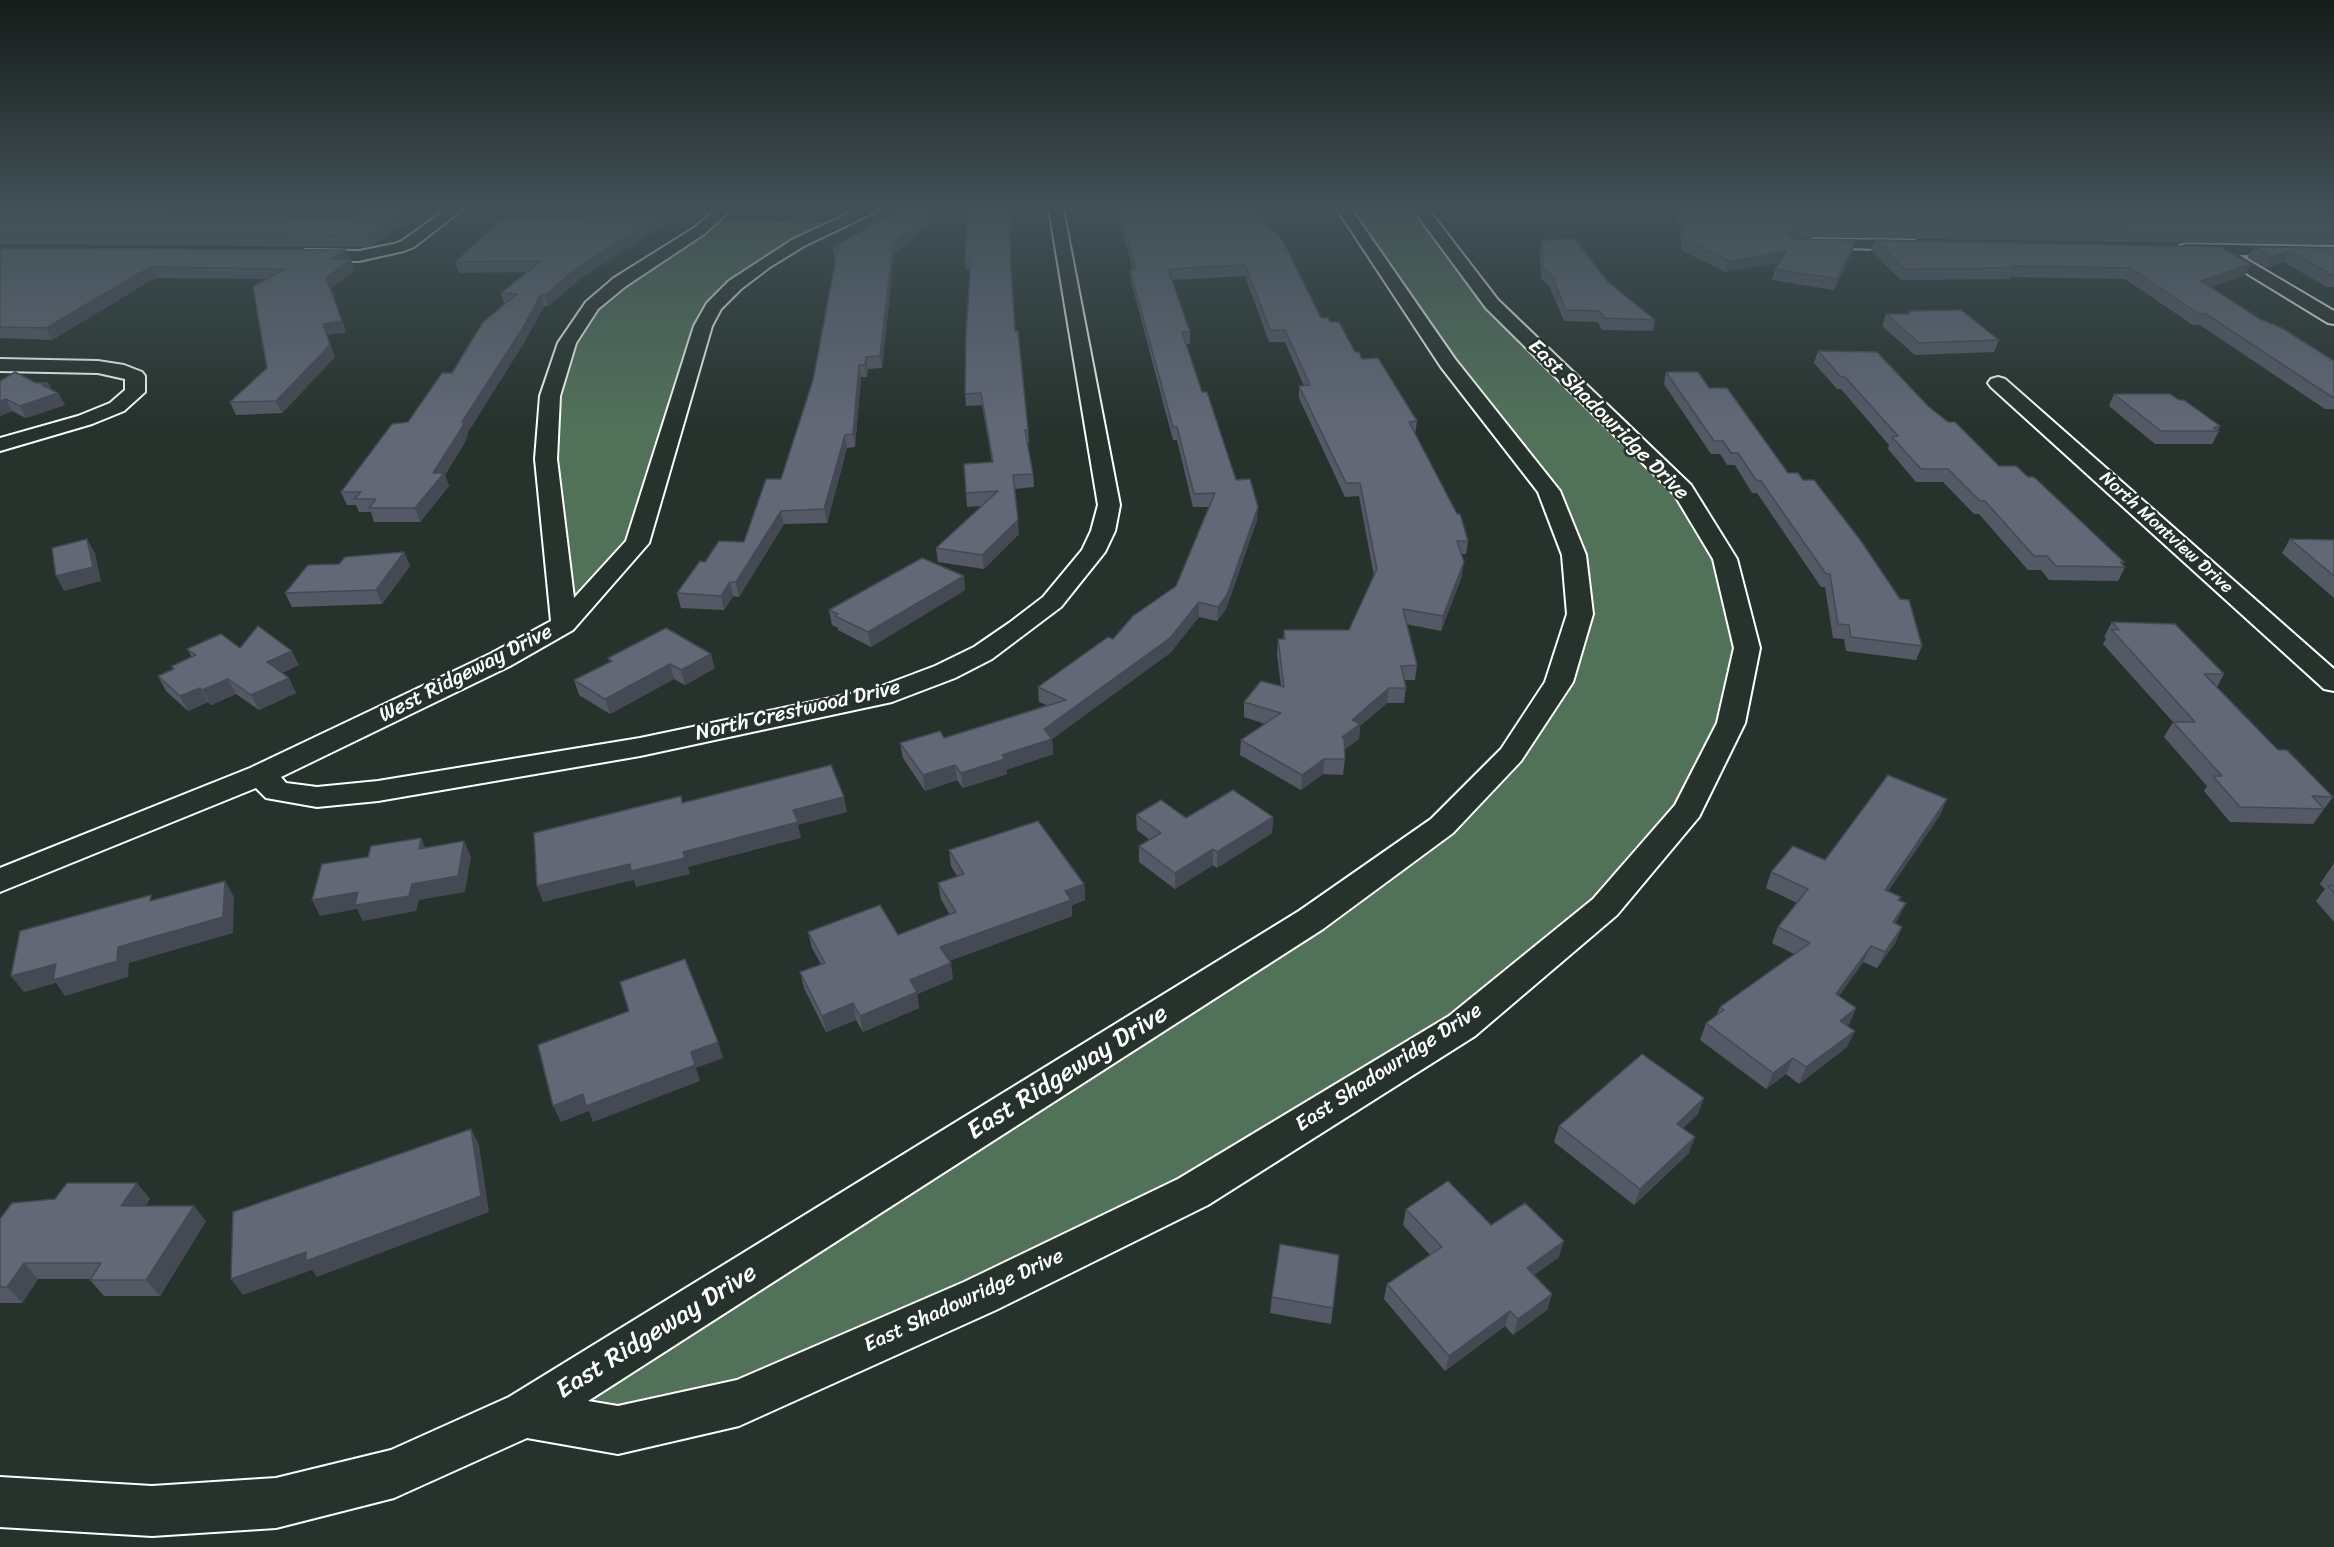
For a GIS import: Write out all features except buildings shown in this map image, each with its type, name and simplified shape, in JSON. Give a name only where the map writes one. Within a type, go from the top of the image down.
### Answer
[{"type":"street","points":[[564,624],[546,459],[550,396],[567,343],[578,325],[599,300],[621,281]]},
{"type":"street","name":"West Ridgeway Drive","points":[[0,880],[261,775],[500,660],[564,624],[637,543],[703,326],[713,307],[740,281]]},
{"type":"street","name":"North Crestwood Drive","points":[[261,775],[277,791],[317,797],[378,791],[640,747],[882,696],[945,672],[983,653],[1052,602],[1093,552],[1103,531],[1109,505],[1069,281]]},
{"type":"street","name":"East Ridgeway Drive","points":[[0,1502],[153,1511],[276,1503],[394,1474],[526,1414],[1311,920],[1442,826],[1511,755],[1559,682],[1580,614],[1574,555],[1549,491],[1448,363],[1393,281]]},
{"type":"street","name":"East Shadowridge Drive","points":[[526,1414],[618,1430],[738,1403],[980,1296],[1193,1192],[1462,1026],[1605,908],[1688,810],[1731,723],[1747,648],[1725,559],[1683,490],[1492,304],[1475,281]]},
{"type":"street","points":[[2270,281],[2334,319]]},
{"type":"street","points":[[0,365],[98,367],[123,371],[135,376],[135,392],[117,407],[85,420],[0,446]]},
{"type":"street","name":"North Montview Drive","points":[[1998,383],[2334,683]]},
{"type":"green space","points":[[627,281],[747,281],[713,307],[637,543],[564,624],[550,396],[592,306]]},
{"type":"green space","points":[[1393,281],[1475,281],[1492,304],[1683,490],[1725,559],[1747,648],[1688,810],[1462,1026],[1193,1192],[739,1403],[526,1414],[1311,920],[1511,755],[1580,614],[1549,491],[1448,363]]}]
